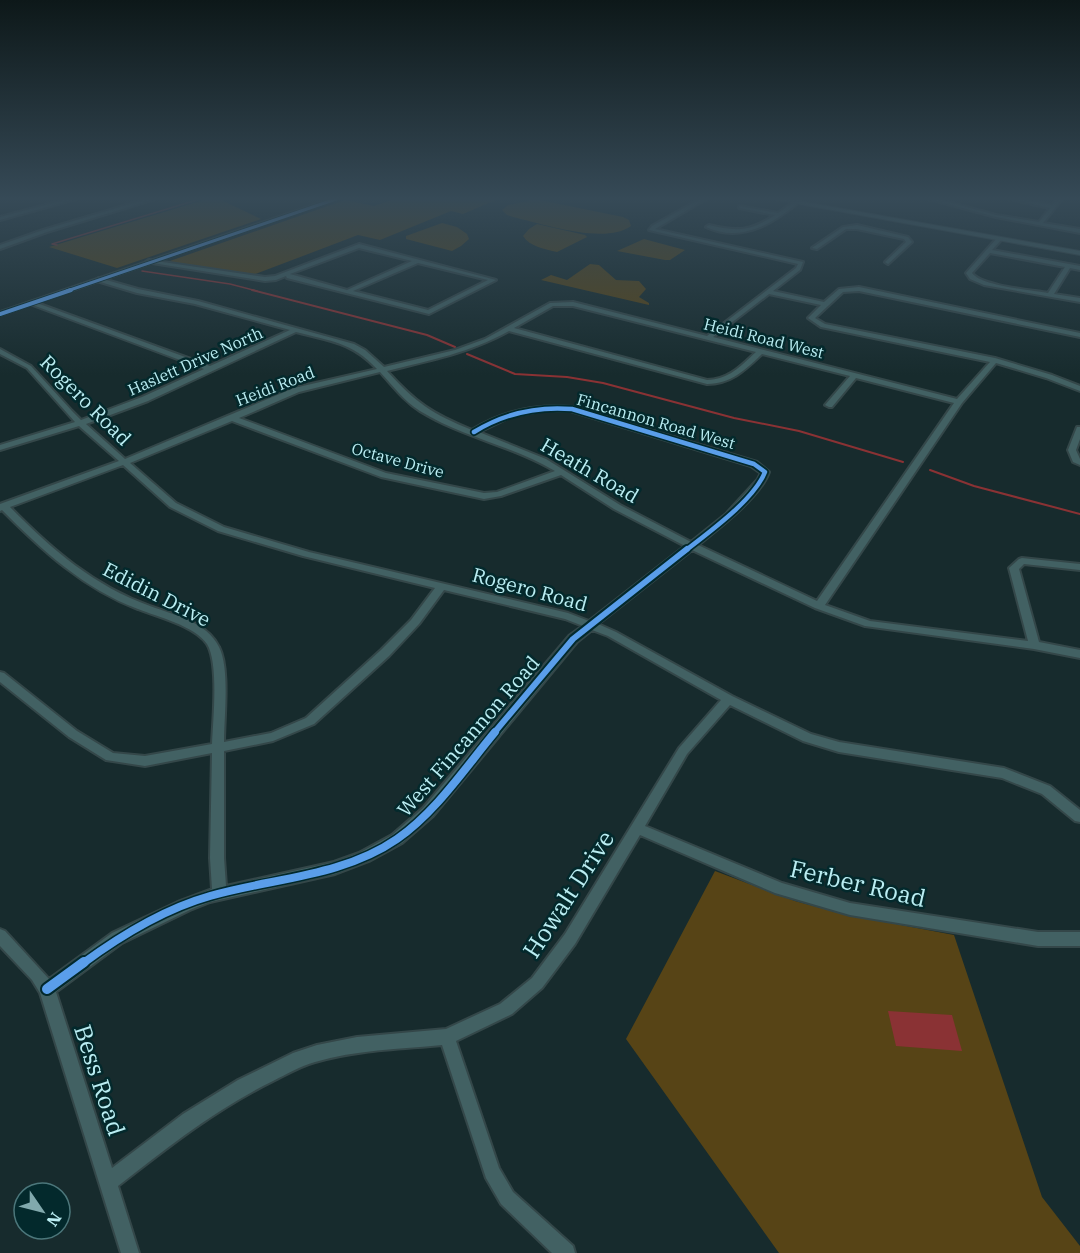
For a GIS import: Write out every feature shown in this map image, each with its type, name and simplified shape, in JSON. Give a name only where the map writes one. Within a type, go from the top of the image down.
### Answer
[{"type":"street","points":[[0,314],[162,257]]},
{"type":"street","points":[[149,262],[265,279],[288,275],[331,257]]},
{"type":"street","points":[[288,275],[429,312],[494,280],[403,257]]},
{"type":"street","points":[[708,338],[798,269],[801,263],[776,257]]},
{"type":"street","points":[[888,262],[893,257]]},
{"type":"street","points":[[983,257],[969,273],[972,278],[984,283],[1080,300]]},
{"type":"street","points":[[1023,257],[1080,268]]},
{"type":"street","points":[[347,292],[417,261]]},
{"type":"street","points":[[1050,295],[1068,266]]},
{"type":"street","name":"Heath Road","points":[[99,280],[137,291],[196,302],[352,345],[371,357],[401,393],[412,402],[448,422],[545,462],[620,509],[819,606],[869,624],[1034,645],[1080,654]]},
{"type":"street","points":[[1080,335],[850,288],[841,290],[812,316],[814,322],[839,330],[927,344],[995,360],[1080,389]]},
{"type":"street","points":[[771,290],[826,303]]},
{"type":"street","points":[[32,303],[211,369]]},
{"type":"street","name":"Heidi Road West","points":[[562,303],[959,402]]},
{"type":"street","name":"Heidi Road","points":[[2,507],[182,440],[263,403],[305,387],[457,352],[478,345],[552,304],[562,303]]},
{"type":"street","name":"Haslett Drive North","points":[[0,448],[80,423],[145,399],[297,329]]},
{"type":"street","points":[[510,329],[707,382],[723,382],[760,352]]},
{"type":"street","name":"Rogero Road","points":[[0,351],[29,367],[42,380],[56,400],[123,463],[173,505],[236,535],[591,623],[788,730],[839,747],[1004,773],[1046,790],[1080,817]]},
{"type":"street","points":[[819,606],[944,428],[959,402],[995,360]]},
{"type":"street","points":[[829,405],[855,375]]},
{"type":"street","name":"Fincannon Road West","points":[[474,432],[496,419],[517,411],[546,407],[573,409],[762,468]]},
{"type":"street","name":"Octave Drive","points":[[232,418],[384,475],[484,496],[498,494],[561,472]]},
{"type":"street","points":[[1078,462],[1072,450],[1080,429]]},
{"type":"street","name":"West Fincannon Road","points":[[47,989],[135,927],[185,904],[335,868],[364,858],[397,839],[428,812],[573,639],[729,516],[764,477],[765,472],[762,468]]},
{"type":"street","name":"Edidin Drive","points":[[2,507],[57,558],[92,582],[121,598],[186,624],[211,642],[218,659],[219,670],[217,858],[219,895]]},
{"type":"street","points":[[1034,645],[1013,572],[1016,564],[1022,561],[1080,567]]},
{"type":"street","points":[[0,676],[73,734],[110,757],[144,761],[219,748],[273,736],[310,721],[385,653],[415,622],[442,585]]},
{"type":"street","name":"Howalt Drive","points":[[108,1182],[143,1153],[198,1114],[244,1086],[300,1059],[357,1045],[447,1037],[506,1009],[537,982],[570,939],[683,751],[728,699]]},
{"type":"street","name":"Ferber Road","points":[[637,828],[773,886],[850,909],[1038,939],[1080,939]]},
{"type":"street","name":"Bess Road","points":[[0,936],[37,975],[47,989],[130,1253]]},
{"type":"street","points":[[447,1037],[492,1172],[507,1198],[566,1253]]},
{"type":"shaded area","points":[[83,257],[148,257],[117,268]]},
{"type":"shaded area","points":[[180,257],[299,257],[253,275],[167,262]]},
{"type":"shaded area","points":[[652,257],[674,257],[665,260]]},
{"type":"shaded area","points":[[590,264],[599,265],[616,280],[639,281],[646,289],[639,297],[649,305],[541,280],[551,275],[567,280]]},
{"type":"shaded area","points":[[715,871],[795,901],[843,914],[954,935],[1042,1197],[1080,1246],[1080,1253],[779,1253],[626,1039]]},
{"type":"shaded area","points":[[888,1011],[952,1015],[962,1051],[896,1046]]},
{"type":"waterway","points":[[142,271],[230,284],[257,291]]},
{"type":"waterway","points":[[252,290],[427,335],[455,347]]},
{"type":"waterway","points":[[467,354],[515,374],[567,377],[603,383],[734,418],[799,431],[903,462]]},
{"type":"waterway","points":[[930,470],[974,486],[1080,514]]},
{"type":"cycle path","points":[[0,314],[165,257]]},
{"type":"cycle path","points":[[47,989],[117,938],[185,905],[210,896],[335,868],[364,857],[397,839],[428,812],[573,639],[729,516],[762,480],[765,472],[754,464],[572,409],[546,408],[521,411],[497,419],[474,432]]}]
